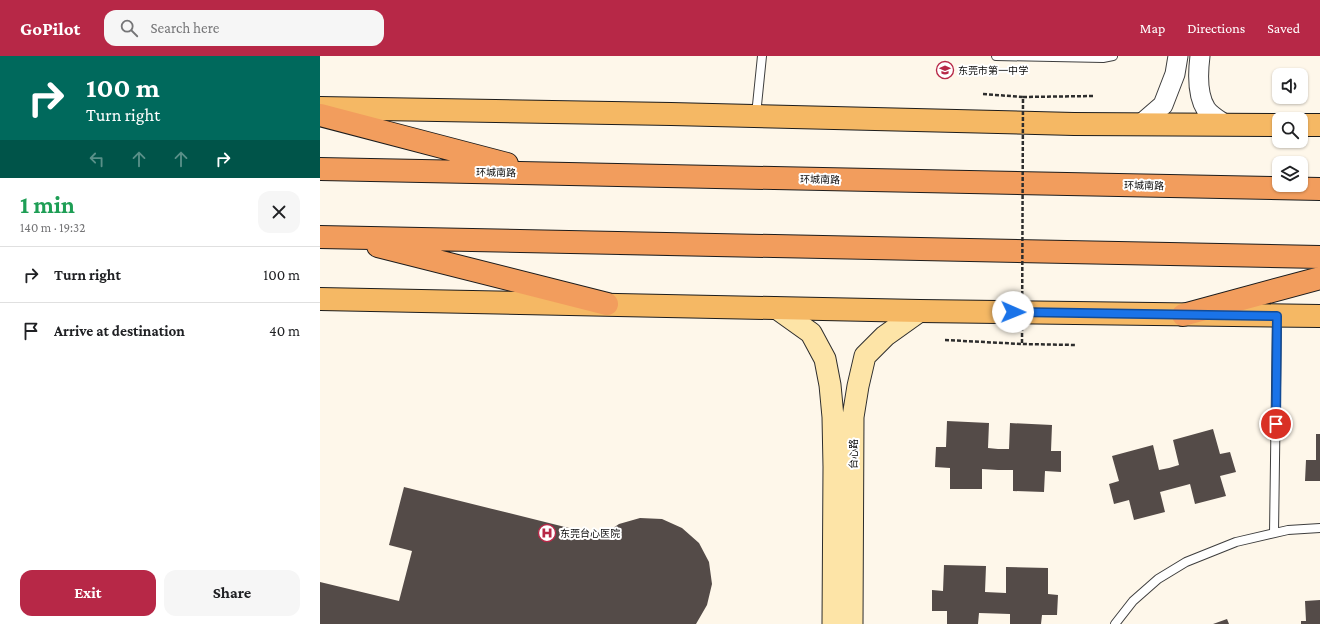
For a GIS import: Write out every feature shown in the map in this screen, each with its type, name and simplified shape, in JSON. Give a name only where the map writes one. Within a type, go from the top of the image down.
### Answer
[{"type":"highway","points":[[320,115],[542,173]]},
{"type":"highway","name":"环城南路","points":[[320,169],[1320,189]]},
{"type":"highway","points":[[320,237],[1320,257]]},
{"type":"highway","points":[[342,237],[607,304]]},
{"type":"highway","points":[[1183,315],[1320,278]]},
{"type":"main road","points":[[320,108],[756,116],[1074,124],[1272,125]]},
{"type":"main road","points":[[1308,125],[1320,125]]},
{"type":"main road","points":[[320,299],[920,311],[1320,316]]},
{"type":"main road","name":"台心路","points":[[776,308],[811,334],[825,359],[830,385],[834,467],[833,624]]},
{"type":"main road","name":"台心路","points":[[852,624],[853,417],[858,386],[865,356],[885,336],[920,311]]},
{"type":"street","points":[[1141,124],[1163,105],[1175,74],[1178,56]]},
{"type":"street","points":[[1200,56],[1198,74],[1200,89],[1206,108],[1213,116],[1226,125]]},
{"type":"lane","points":[[756,116],[762,56]]},
{"type":"lane","points":[[996,56],[1104,58],[1113,56]]},
{"type":"lane","points":[[1274,533],[1277,316]]},
{"type":"lane","points":[[1115,624],[1133,601],[1158,579],[1186,562],[1236,542],[1288,530],[1320,528]]},
{"type":"path","points":[[983,94],[1023,97],[1093,96]]},
{"type":"path","points":[[1022,344],[1023,97]]},
{"type":"path","points":[[945,340],[1076,345]]},
{"type":"building","points":[[947,421],[989,423],[988,448],[998,449],[1009,449],[1010,423],[1052,425],[1051,451],[1061,451],[1061,472],[1045,471],[1044,492],[1013,491],[1013,470],[982,469],[982,489],[950,489],[950,468],[935,467],[936,447],[946,447]]},
{"type":"building","points":[[1213,429],[1220,454],[1230,452],[1236,472],[1220,476],[1226,496],[1195,504],[1190,484],[1160,492],[1165,512],[1134,520],[1129,500],[1114,504],[1109,484],[1119,481],[1112,456],[1153,445],[1159,470],[1169,468],[1179,465],[1173,440]]},
{"type":"building","points":[[1316,434],[1320,434],[1320,481],[1305,481],[1306,460],[1316,460]]},
{"type":"building","points":[[404,487],[601,536],[619,524],[640,518],[662,519],[682,528],[699,543],[709,562],[712,584],[707,605],[696,624],[320,624],[320,582],[399,601],[412,551],[389,545]]},
{"type":"building","points":[[944,565],[986,566],[985,592],[1006,593],[1006,567],[1048,568],[1048,594],[1058,595],[1057,615],[1042,615],[1041,624],[1010,624],[1010,614],[979,613],[978,624],[947,624],[947,611],[932,611],[932,590],[943,591]]},
{"type":"building","points":[[1320,600],[1320,624],[1301,624],[1301,621],[1306,621],[1305,601]]},
{"type":"building","points":[[1227,619],[1229,624],[1213,624]]},
{"type":"place","name":"东莞市第一中学","points":[[945,70]]},
{"type":"place","name":"东莞台心医院","points":[[547,533]]},
{"type":"route","points":[[1013,312],[1277,316],[1276,424]]}]
